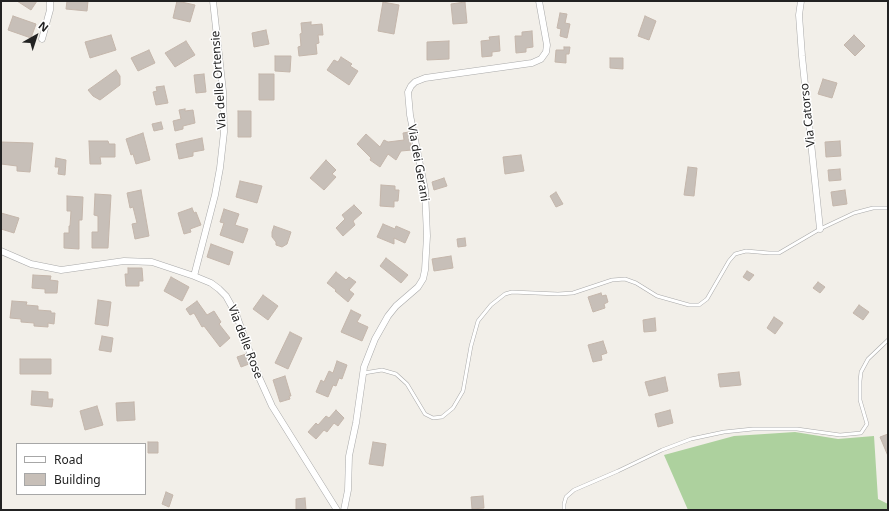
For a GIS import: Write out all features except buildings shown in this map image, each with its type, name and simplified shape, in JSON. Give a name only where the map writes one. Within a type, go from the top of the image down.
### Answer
[{"type":"street","points":[[42,39],[50,10],[50,1]]},
{"type":"street","name":"Via delle Ortensie","points":[[194,276],[215,195],[224,132],[223,91],[213,1]]},
{"type":"street","name":"Via dei Gerani","points":[[344,510],[348,490],[349,456],[355,427],[362,373],[372,345],[388,316],[396,306],[418,287],[424,273],[427,236],[426,198],[408,93],[415,82],[426,78],[532,63],[541,59],[547,48],[539,1]]},
{"type":"street","name":"Via Catorso","points":[[801,1],[799,14],[802,56],[820,229]]},
{"type":"street","name":"Via delle Rose","points":[[1,251],[31,264],[58,270],[68,270],[113,262],[138,261],[156,263],[194,276],[213,285],[226,296],[236,314],[256,371],[268,398],[337,510]]},
{"type":"lane","points":[[362,373],[382,370],[396,374],[410,388],[425,414],[430,418],[442,417],[455,406],[463,391],[478,321],[491,306],[505,294],[512,292],[558,294],[573,293],[612,280],[625,279],[636,283],[657,296],[689,305],[699,305],[710,295],[729,261],[735,254],[746,251],[780,253],[820,229],[849,215],[873,208],[888,208]]},
{"type":"lane","points":[[564,510],[565,501],[571,492],[684,441],[739,431],[786,429],[840,435],[861,433],[867,424],[860,400],[861,372],[868,360],[888,340]]},
{"type":"green space","points":[[795,432],[838,439],[874,436],[878,499],[888,504],[888,510],[688,510],[664,455],[734,436]]}]
